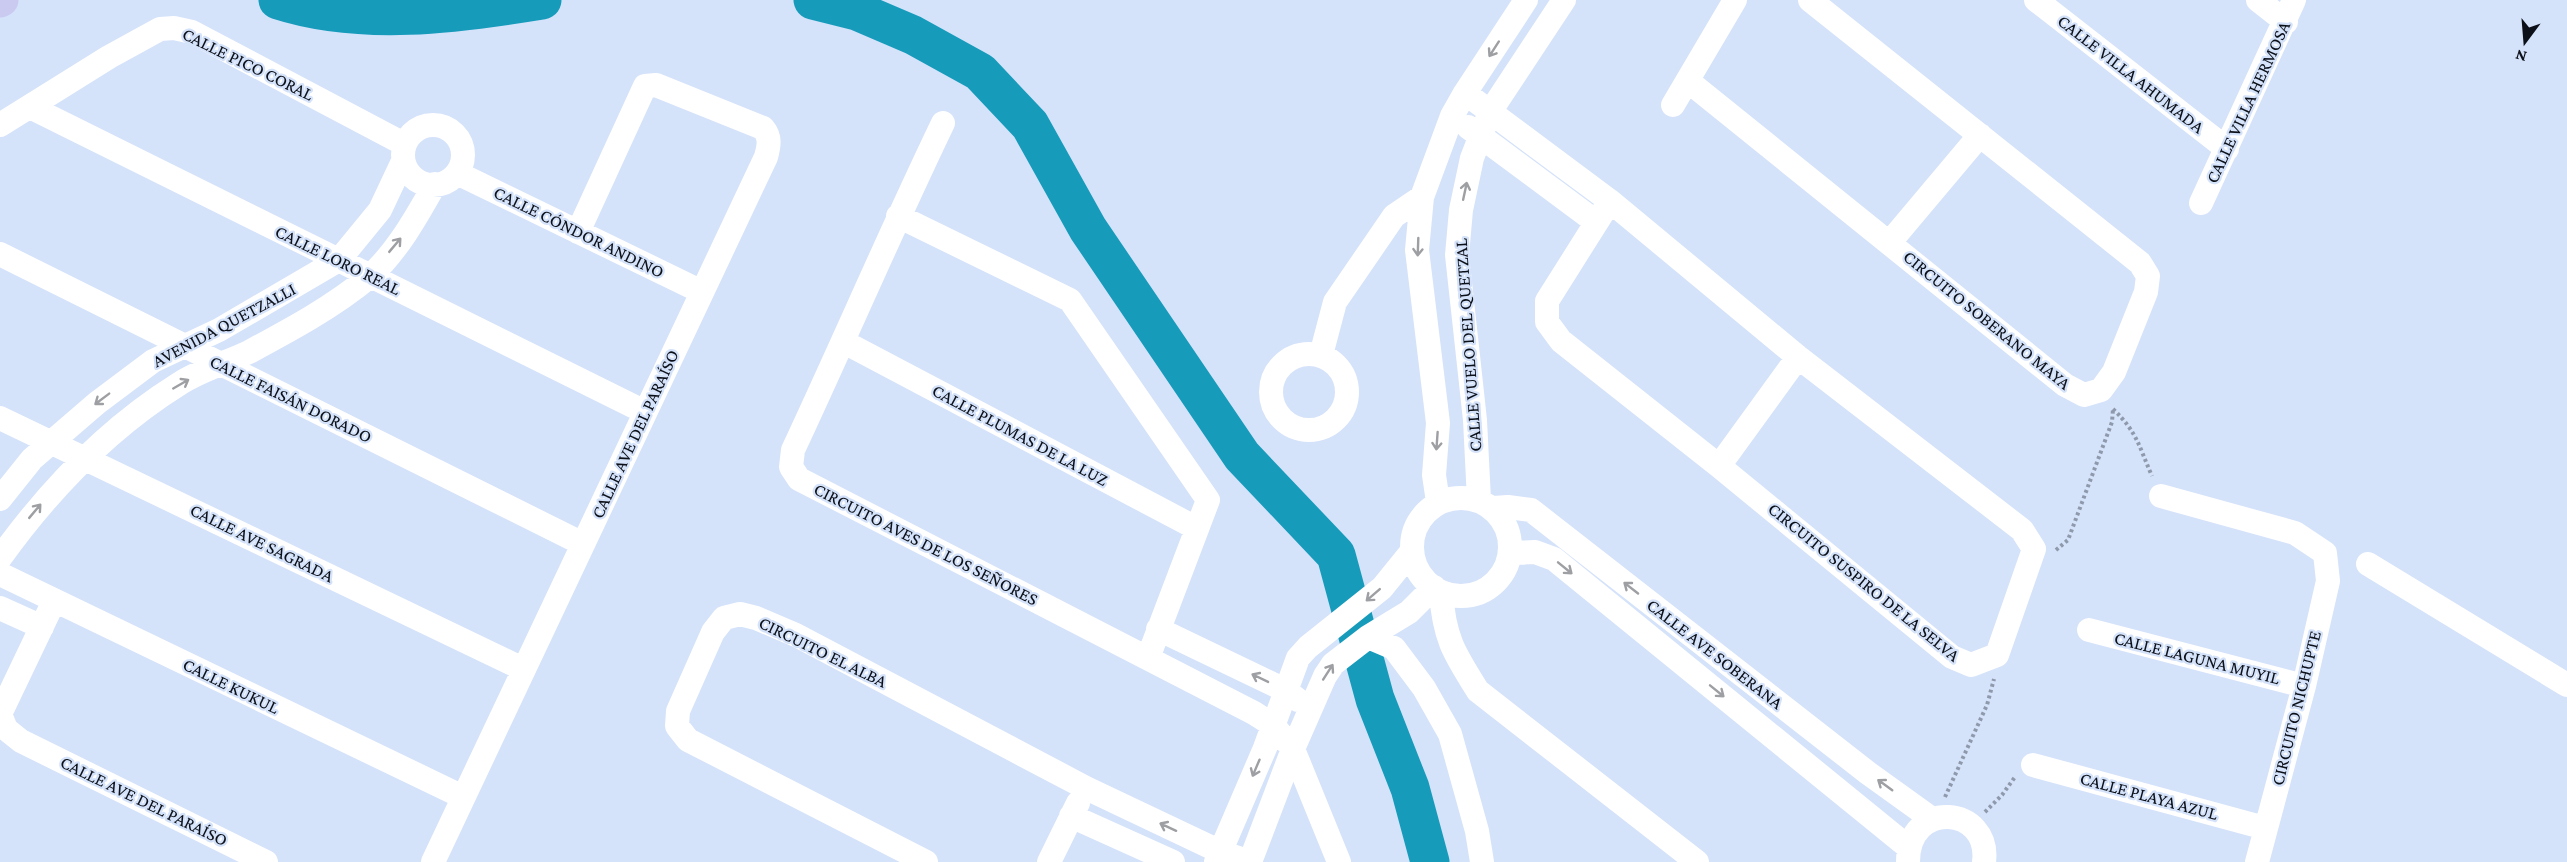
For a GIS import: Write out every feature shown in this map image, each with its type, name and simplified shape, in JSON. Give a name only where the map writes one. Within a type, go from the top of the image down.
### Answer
[{"type":"street","name":"CALLE VUELO DEL QUETZAL","points":[[1438,502],[1434,475],[1438,423],[1417,250],[1422,197],[1452,116],[1526,0]]},
{"type":"street","name":"CALLE VUELO DEL QUETZAL","points":[[1486,504],[1457,255],[1461,210],[1472,158],[1490,112],[1564,0]]},
{"type":"street","points":[[1674,105],[1735,0]]},
{"type":"street","points":[[1810,0],[2140,264],[2148,276],[2146,292],[2114,372],[2107,399]]},
{"type":"street","name":"CALLE VILLA AHUMADA","points":[[2036,0],[2227,149]]},
{"type":"street","points":[[2258,0],[2290,11]]},
{"type":"street","name":"CALLE VILLA HERMOSA","points":[[2201,203],[2290,11]]},
{"type":"street","name":"CALLE PICO CORAL","points":[[0,125],[109,57],[160,29],[174,28],[192,32],[404,152]]},
{"type":"street","name":"CIRCUITO SOBERANO MAYA","points":[[1688,81],[2065,385],[2084,394],[2107,399]]},
{"type":"street","name":"CALLE AVE DEL PARAÍSO","points":[[432,862],[766,157],[770,144],[767,133],[763,128],[656,86],[645,86],[578,232]]},
{"type":"street","points":[[1465,93],[1610,201],[1798,357],[2022,530],[2034,549],[1997,655]]},
{"type":"street","name":"CALLE LORO REAL","points":[[30,107],[645,412]]},
{"type":"street","points":[[1452,116],[1480,134],[1596,222]]},
{"type":"street","name":"CIRCUITO AVES DE LOS SEÑORES","points":[[943,123],[898,216],[844,342],[793,450],[791,467],[799,479],[1254,713],[1273,725],[1293,749],[1339,862]]},
{"type":"street","points":[[437,125],[447,128],[455,135],[460,143],[461,164],[457,172],[443,182],[435,184],[418,181],[406,169],[404,152],[417,129],[437,125]]},
{"type":"street","name":"CIRCUITO SOBERANO MAYA","points":[[1890,242],[1980,135]]},
{"type":"street","name":"AVENIDA QUETZALLI","points":[[0,499],[32,459],[97,403],[153,361],[240,319],[339,260],[380,210],[404,152]]},
{"type":"street","name":"CALLE CÓNDOR ANDINO","points":[[457,172],[702,292]]},
{"type":"street","name":"AVENIDA QUETZALLI","points":[[0,558],[34,511],[61,480],[124,423],[180,383],[222,364],[321,312],[370,276],[410,228],[435,184]]},
{"type":"street","points":[[1321,355],[1335,302],[1394,216],[1422,197]]},
{"type":"street","name":"CIRCUITO SUSPIRO DE LA SELVA","points":[[1610,201],[1547,301],[1547,322],[1561,341],[1719,465],[1952,657],[1971,665],[1997,655]]},
{"type":"street","points":[[898,216],[1070,300],[1208,500],[1148,658]]},
{"type":"street","name":"CALLE FAISÁN DORADO","points":[[0,254],[583,544]]},
{"type":"street","name":"CALLE PLUMAS DE LA LUZ","points":[[844,342],[1196,528]]},
{"type":"street","points":[[1719,465],[1798,357]]},
{"type":"street","name":"CALLE AVE SAGRADA","points":[[0,418],[523,669]]},
{"type":"street","name":"CIRCUITO NICHUPTE","points":[[2161,496],[2295,533],[2325,553],[2328,581],[2304,686],[2257,862]]},
{"type":"street","points":[[1454,497],[1486,504],[1504,521],[1510,536],[1511,553],[1508,565],[1499,580],[1485,591],[1469,596],[1438,590],[1427,583],[1416,568],[1412,551],[1413,532],[1421,517],[1438,502],[1454,497]]},
{"type":"street","name":"CALLE AVE SOBERANA","points":[[1486,504],[1531,510],[1859,766],[1932,819]]},
{"type":"street","points":[[1219,857],[1298,658],[1382,588],[1412,551]]},
{"type":"street","name":"CALLE AVE SOBERANA","points":[[1511,553],[1534,552],[1554,559],[1908,854]]},
{"type":"street","points":[[2368,564],[2567,685]]},
{"type":"street","name":"CALLE KUKUL","points":[[0,574],[463,797]]},
{"type":"street","points":[[1250,862],[1309,709],[1334,664],[1368,637],[1409,612],[1438,590]]},
{"type":"street","points":[[1438,590],[1443,622],[1454,654],[1478,691],[1697,862]]},
{"type":"street","points":[[0,608],[42,627],[54,601]]},
{"type":"street","name":"CIRCUITO EL ALBA","points":[[926,862],[688,740],[677,726],[678,711],[713,632],[724,618],[740,614],[756,618],[796,635],[1219,857],[1250,862]]},
{"type":"street","name":"CALLE AVE DEL PARAÍSO","points":[[42,627],[0,714],[6,729],[21,741],[266,862]]},
{"type":"street","points":[[1158,629],[1285,690],[1309,709]]},
{"type":"street","name":"CALLE LAGUNA MUYIL","points":[[2089,630],[2304,686]]},
{"type":"street","points":[[1368,637],[1394,648],[1424,688],[1450,734],[1477,831],[1482,862]]},
{"type":"street","name":"CALLE PLAYA AZUL","points":[[2033,765],[2265,828]]},
{"type":"street","points":[[1049,862],[1086,788]]},
{"type":"street","points":[[1071,816],[1173,862]]},
{"type":"street","points":[[1908,854],[1917,830],[1932,819],[1946,817],[1960,819],[1973,826],[1981,838],[1985,852],[1984,862]]},
{"type":"path","points":[[2107,399],[2128,423],[2141,445],[2161,496]]},
{"type":"path","points":[[2034,549],[2056,550],[2068,540],[2112,422],[2107,399]]},
{"type":"path","points":[[1932,819],[1953,783],[1987,705],[1997,655]]},
{"type":"path","points":[[1960,819],[1976,820],[2002,795],[2016,774],[2033,765]]},
{"type":"waterway","points":[[278,0],[310,8],[376,16],[476,10],[542,0]]},
{"type":"waterway","points":[[813,0],[857,11],[913,35],[980,72],[1030,125],[1088,229],[1242,456],[1336,555],[1375,699],[1410,788],[1430,862]]}]
